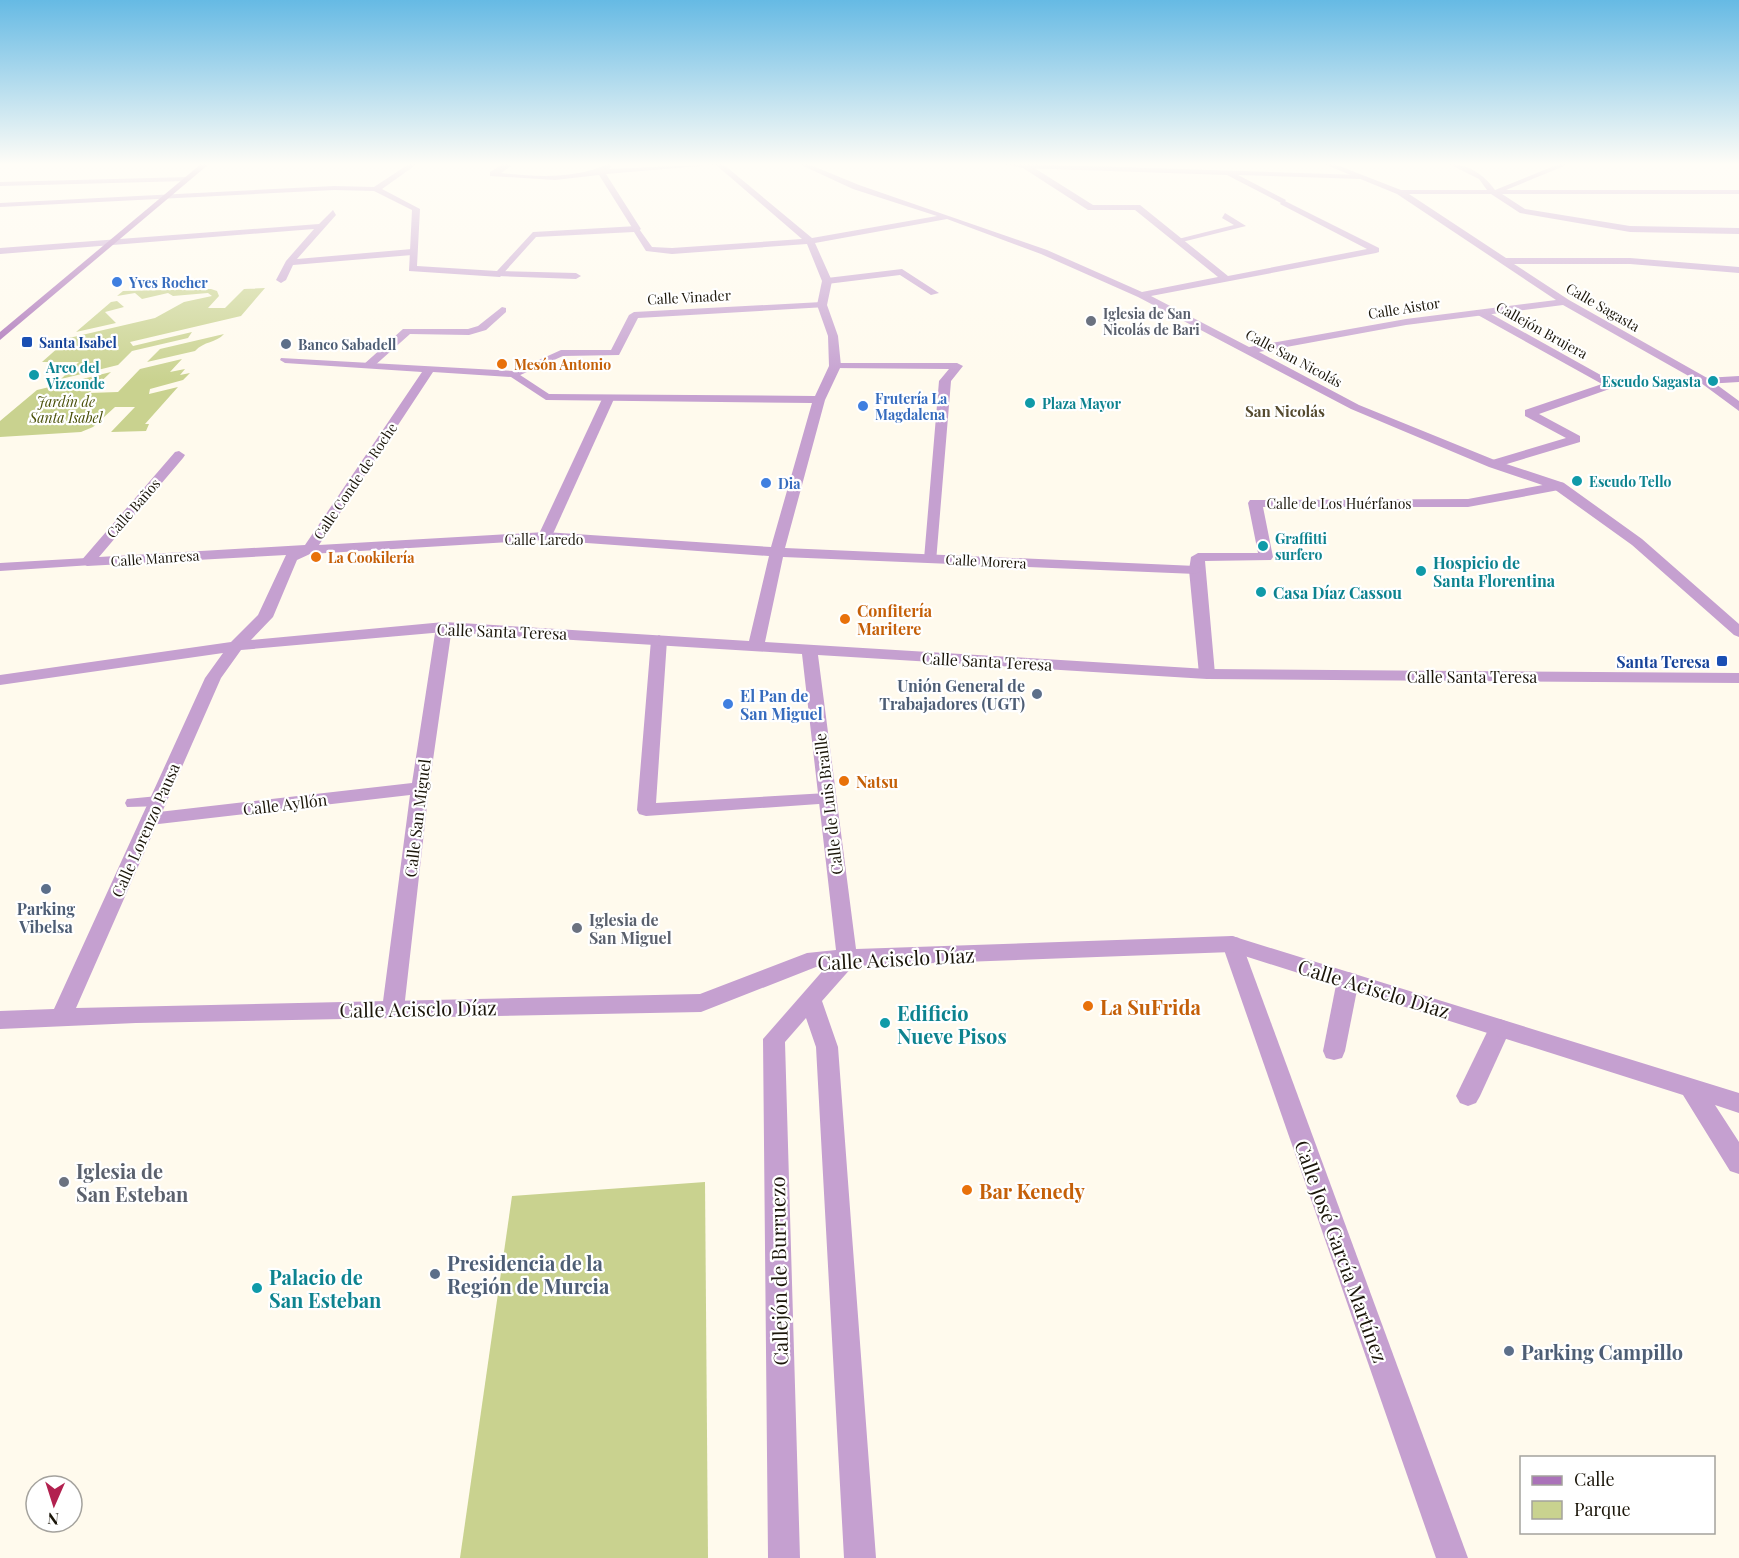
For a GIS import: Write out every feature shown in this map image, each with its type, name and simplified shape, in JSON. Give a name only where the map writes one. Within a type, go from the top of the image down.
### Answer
[{"type":"main road","points":[[0,337],[119,237]]},
{"type":"street","points":[[0,251],[189,237]]},
{"type":"street","points":[[281,280],[289,263],[312,237]]},
{"type":"street","points":[[413,237],[412,269],[425,272],[576,276]]},
{"type":"street","points":[[500,274],[532,237]]},
{"type":"street","points":[[642,237],[649,249],[672,251],[810,241],[834,237]]},
{"type":"street","points":[[756,647],[777,552],[819,400],[835,366],[833,336],[822,305],[826,281],[810,241],[805,237]]},
{"type":"street","name":"Calle San Nicolás","points":[[1004,237],[1044,252],[1141,296],[1355,407],[1493,464],[1559,486],[1589,505],[1636,542],[1739,632]]},
{"type":"street","points":[[1174,237],[1226,278]]},
{"type":"street","points":[[1178,240],[1193,237]]},
{"type":"street","points":[[1141,296],[1376,250],[1350,237]]},
{"type":"street","name":"Calle Sagasta","points":[[1466,237],[1565,302],[1705,381],[1739,407]]},
{"type":"street","points":[[289,263],[412,252]]},
{"type":"street","points":[[1502,261],[1630,261],[1739,270]]},
{"type":"street","points":[[1726,268],[1739,276]]},
{"type":"street","points":[[826,281],[902,272],[934,293]]},
{"type":"street","name":"Calle Aistor","points":[[1248,351],[1406,322],[1565,302]]},
{"type":"street","name":"Calle Vinader","points":[[285,360],[514,374],[561,353],[615,353],[634,315],[822,305]]},
{"type":"street","points":[[369,365],[407,331],[469,332],[483,328],[502,310]]},
{"type":"street","name":"Callejón Brujera","points":[[1480,312],[1611,386],[1529,413],[1576,439],[1493,464]]},
{"type":"street","points":[[835,366],[957,366],[945,381],[931,559]]},
{"type":"street","name":"Calle Conde de Roche","points":[[236,646],[265,617],[291,558],[310,548],[430,368]]},
{"type":"street","points":[[514,374],[546,397],[819,400]]},
{"type":"street","points":[[1705,381],[1739,379]]},
{"type":"street","points":[[545,536],[608,399]]},
{"type":"street","name":"Calle Baños","points":[[87,562],[179,455]]},
{"type":"street","name":"Calle de Los Huérfanos","points":[[1196,570],[1198,557],[1266,557],[1255,503],[1468,503],[1559,486]]},
{"type":"street","name":"Calle Laredo","points":[[310,548],[545,536],[777,552]]},
{"type":"street","name":"Calle Manresa","points":[[0,567],[310,548]]},
{"type":"street","name":"Calle Morera","points":[[777,552],[1196,570]]},
{"type":"street","points":[[1196,570],[1207,674]]},
{"type":"street","name":"Calle Santa Teresa","points":[[0,681],[236,646],[444,627],[1207,674],[1739,678]]},
{"type":"street","name":"Calle San Miguel","points":[[393,1009],[420,788],[444,627]]},
{"type":"street","points":[[659,640],[646,810],[827,799]]},
{"type":"street","name":"Calle Lorenzo Pausa","points":[[61,1017],[213,678],[236,646]]},
{"type":"street","name":"Calle de Luis Braille","points":[[809,650],[847,958]]},
{"type":"street","name":"Calle Ayllón","points":[[134,803],[154,811],[420,788]]},
{"type":"street","name":"Calle Acisclo Díaz","points":[[0,1020],[701,1003],[814,959],[1232,944],[1739,1103]]},
{"type":"street","name":"Calle José García Martínez","points":[[1232,944],[1452,1558]]},
{"type":"street","name":"Callejón de Burruezo","points":[[784,1558],[774,1039],[847,958]]},
{"type":"street","points":[[1334,1051],[1348,980]]},
{"type":"street","points":[[810,998],[827,1047],[860,1558]]},
{"type":"street","points":[[1468,1096],[1500,1028]]},
{"type":"street","points":[[1690,1087],[1739,1163]]},
{"type":"green space","points":[[265,288],[241,316],[130,342],[133,346],[192,332],[188,338],[132,351],[118,365],[61,379],[79,362],[42,362],[69,338],[155,318],[184,302],[212,296],[208,293],[173,296],[168,293],[142,299],[135,293],[117,296],[123,291],[211,289],[217,291],[219,296],[208,308],[225,308],[244,289]]},
{"type":"green space","points":[[117,301],[124,307],[105,312],[116,323],[76,332],[111,302]]},
{"type":"green space","points":[[224,334],[195,351],[147,362],[160,349]]},
{"type":"green space","name":"Jardín de Santa Isabel","points":[[182,359],[170,372],[185,369],[180,375],[190,373],[183,380],[150,389],[149,394],[178,387],[145,424],[149,424],[146,431],[111,432],[135,407],[115,407],[93,427],[81,432],[0,437],[0,421],[37,390],[111,372],[89,393],[118,392],[140,369]]},
{"type":"green space","points":[[705,1182],[708,1558],[460,1558],[512,1196]]},
{"type":"place","name":"Yves Rocher","points":[[117,282]]},
{"type":"place","name":"Iglesia de San Nicolás de Bari","points":[[1091,321]]},
{"type":"place","name":"Santa Isabel","points":[[27,342]]},
{"type":"place","name":"Banco Sabadell","points":[[286,344]]},
{"type":"place","name":"Mesón Antonio","points":[[502,364]]},
{"type":"place","name":"Arco del Vizconde","points":[[34,375]]},
{"type":"place","name":"Escudo Sagasta","points":[[1713,381]]},
{"type":"place","name":"Plaza Mayor","points":[[1030,403]]},
{"type":"place","name":"Frutería La Magdalena","points":[[863,406]]},
{"type":"place","name":"Escudo Tello","points":[[1577,481]]},
{"type":"place","name":"Dia","points":[[766,483]]},
{"type":"place","name":"Graffitti surfero","points":[[1263,546]]},
{"type":"place","name":"La Cookilería","points":[[316,557]]},
{"type":"place","name":"Hospicio de Santa Florentina","points":[[1421,571]]},
{"type":"place","name":"Casa Díaz Cassou","points":[[1261,592]]},
{"type":"place","name":"Confitería Maritere","points":[[845,619]]},
{"type":"place","name":"Santa Teresa","points":[[1722,661]]},
{"type":"place","name":"Unión General de Trabajadores (UGT)","points":[[1037,694]]},
{"type":"place","name":"El Pan de San Miguel","points":[[728,704]]},
{"type":"place","name":"Natsu","points":[[844,781]]},
{"type":"place","name":"Parking Vibelsa","points":[[46,889]]},
{"type":"place","name":"Iglesia de San Miguel","points":[[577,928]]},
{"type":"place","name":"La SuFrida","points":[[1088,1006]]},
{"type":"place","name":"Edificio Nueve Pisos","points":[[885,1023]]},
{"type":"place","name":"Iglesia de San Esteban","points":[[64,1182]]},
{"type":"place","name":"Bar Kenedy","points":[[967,1190]]},
{"type":"place","name":"Presidencia de la Región de Murcia","points":[[435,1274]]},
{"type":"place","name":"Palacio de San Esteban","points":[[257,1288]]},
{"type":"place","name":"Parking Campillo","points":[[1509,1351]]},
{"type":"district","name":"San Nicolás","points":[[1285,411]]}]
